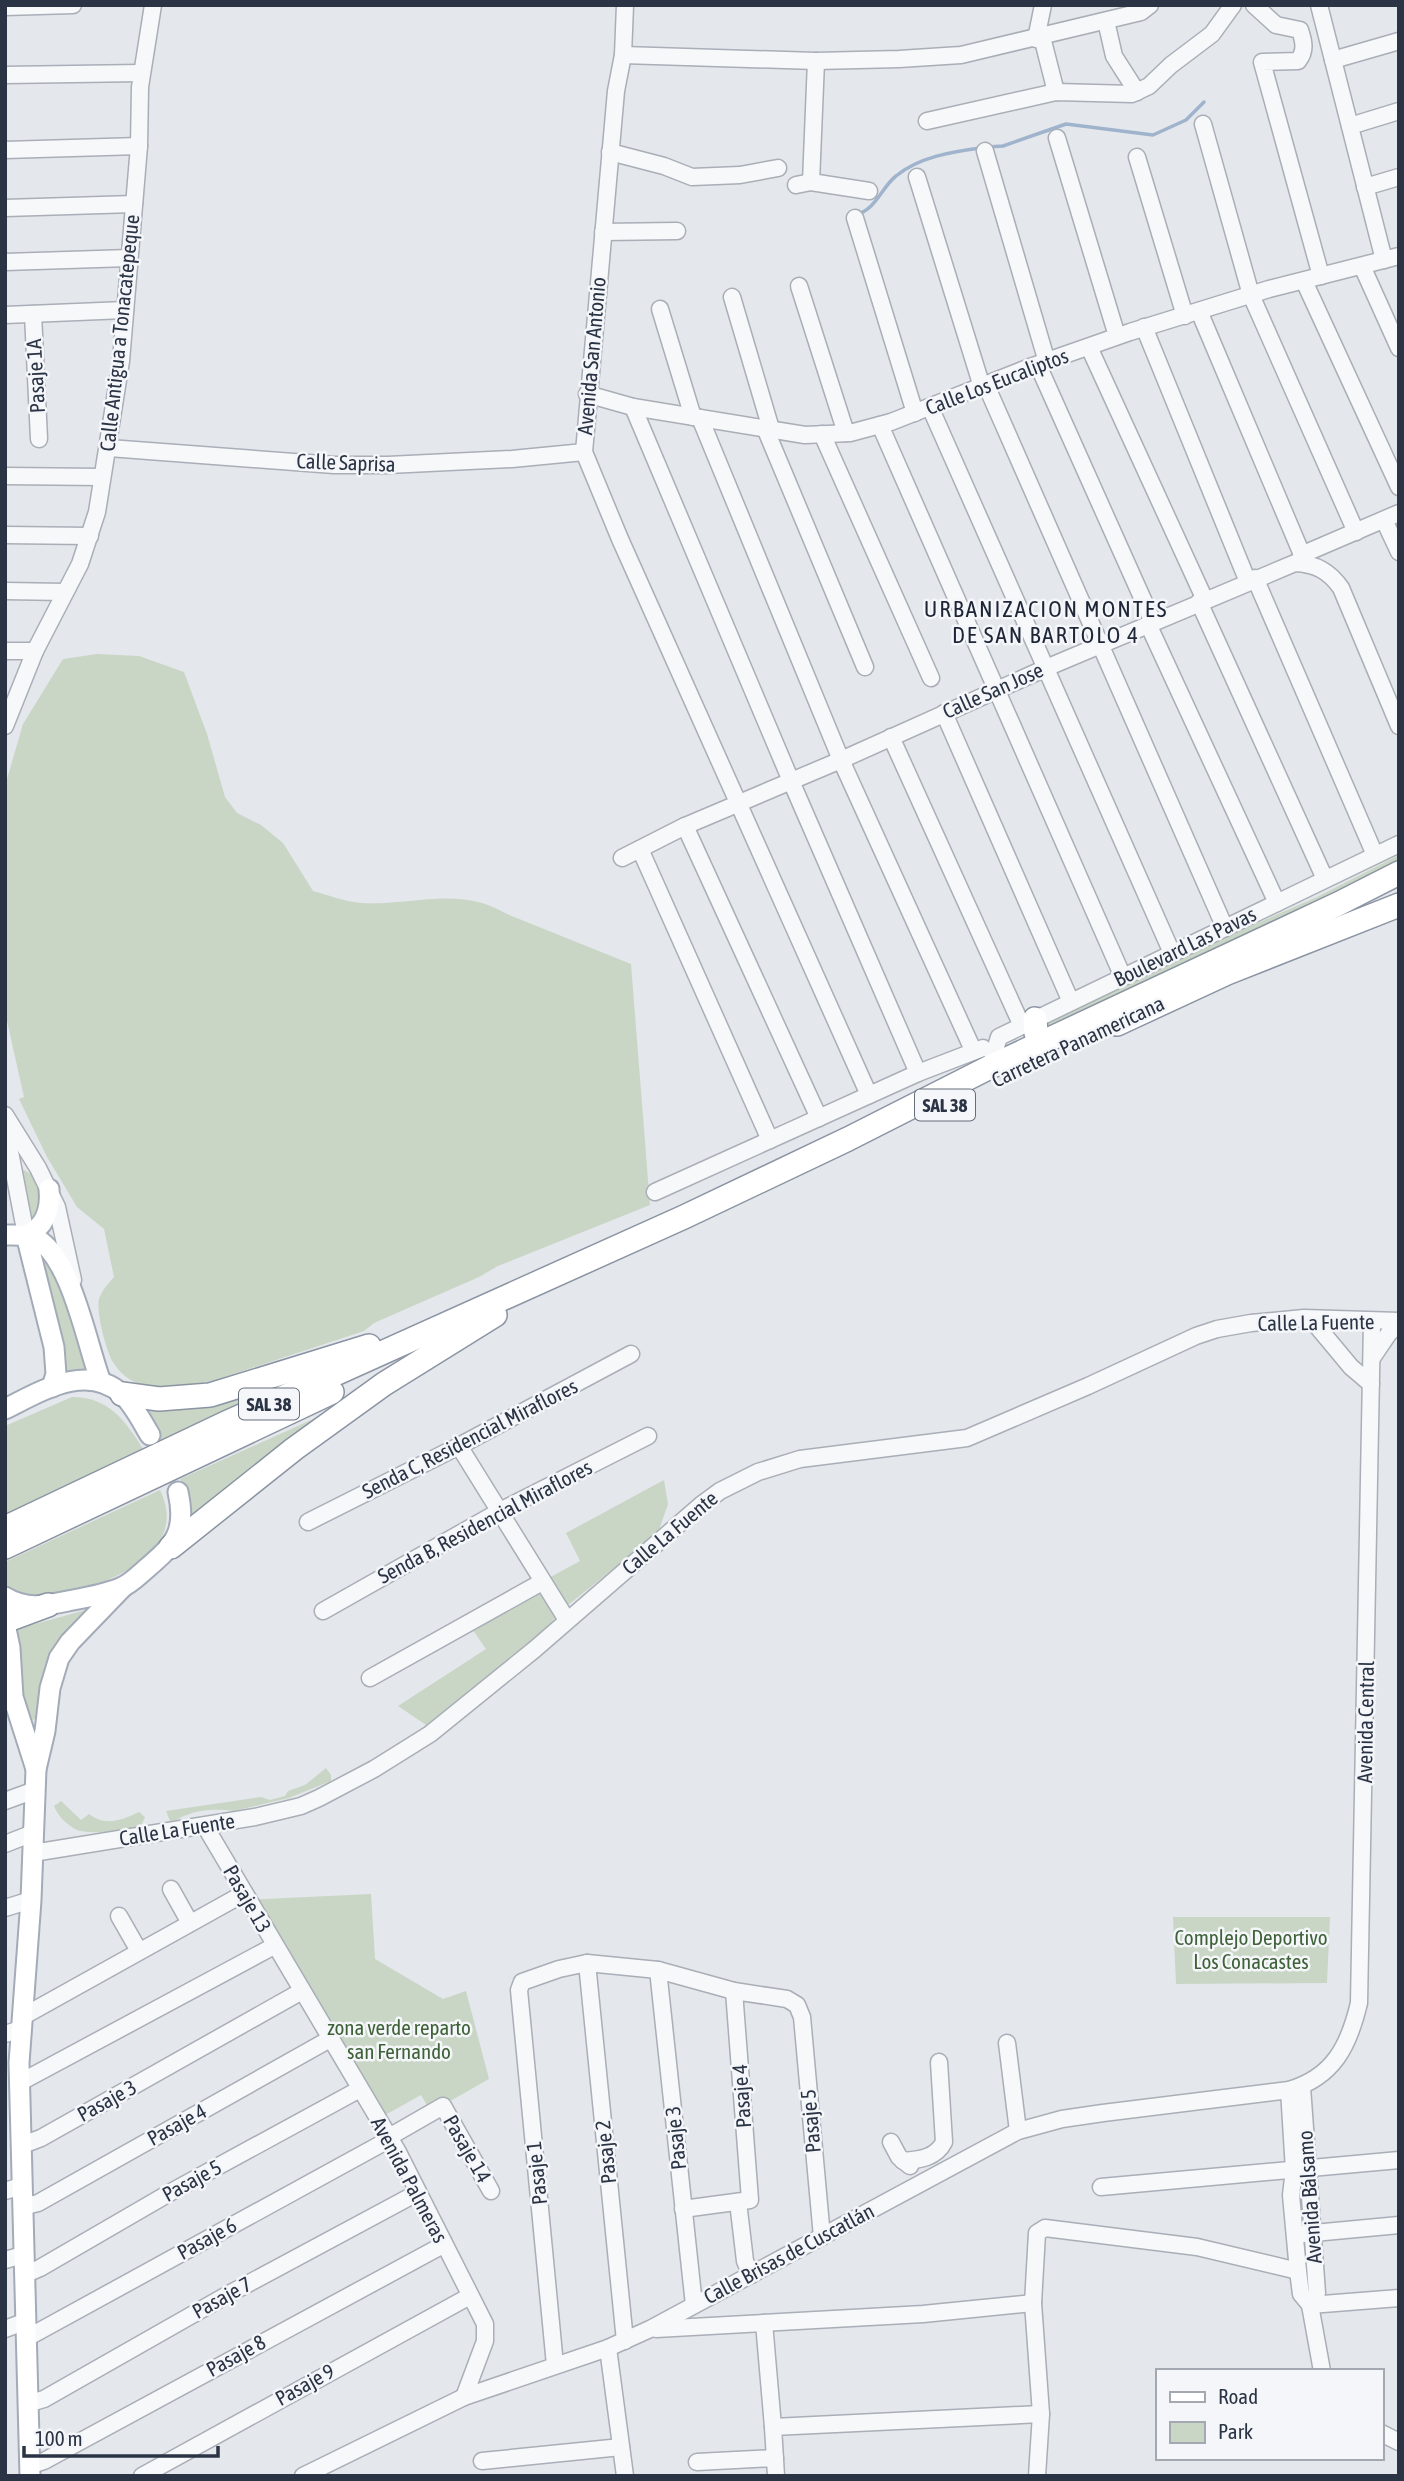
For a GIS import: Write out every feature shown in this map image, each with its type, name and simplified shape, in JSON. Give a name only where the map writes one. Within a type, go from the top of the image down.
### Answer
[{"type":"highway","name":"Carretera Panamericana","points":[[536,1283],[684,1217],[848,1139],[990,1067],[1399,873]]},
{"type":"highway","name":"Carretera Panamericana","points":[[495,1315],[1215,978],[1399,905]]},
{"type":"highway","points":[[1029,1023],[1040,1044]]},
{"type":"highway","points":[[122,1394],[159,1399],[210,1395],[384,1341],[536,1283]]},
{"type":"highway","name":"SAL 38","points":[[5,1528],[226,1423],[536,1283]]},
{"type":"highway","points":[[171,1547],[294,1449],[384,1384],[495,1315]]},
{"type":"highway","name":"SAL 38","points":[[5,1546],[495,1315]]},
{"type":"highway","points":[[5,1623],[48,1605]]},
{"type":"main road","points":[[5,1235],[35,1232],[49,1210],[49,1189]]},
{"type":"main road","points":[[26,1235],[43,1243],[68,1281],[101,1382]]},
{"type":"main road","points":[[26,1235],[54,1347],[56,1364],[52,1387]]},
{"type":"main road","points":[[5,1409],[71,1380],[101,1382],[122,1394],[150,1435]]},
{"type":"main road","points":[[29,2471],[25,2331],[18,2263],[22,2207],[13,2189],[20,2146],[12,2120],[19,2083],[16,2026],[31,1900],[36,1769],[45,1731],[50,1688],[59,1658],[70,1642],[123,1587],[171,1547],[181,1526],[183,1514],[178,1492]]},
{"type":"main road","points":[[5,1597],[27,1606],[48,1605],[123,1587]]},
{"type":"main road","points":[[5,1623],[10,1648],[13,1697],[36,1769]]},
{"type":"street","points":[[5,7],[74,5]]},
{"type":"street","name":"Calle Antigua a Tonacatepeque","points":[[5,726],[8,710],[90,536],[109,448],[117,397],[139,146],[141,73],[153,5]]},
{"type":"street","name":"Avenida San Antonio","points":[[625,5],[623,55],[616,91],[610,152],[584,452],[869,1095]]},
{"type":"street","points":[[1043,5],[1039,38],[1056,92]]},
{"type":"street","points":[[623,55],[816,61],[899,60],[961,55],[1039,38],[1116,15],[1142,12],[1150,5]]},
{"type":"street","points":[[928,121],[1056,92],[1118,95],[1137,92],[1149,86],[1171,65],[1212,34],[1232,5]]},
{"type":"street","points":[[1254,5],[1276,25],[1300,30],[1304,42],[1303,55],[1298,61],[1262,62],[1321,276]]},
{"type":"street","points":[[1319,5],[1365,187],[1391,258]]},
{"type":"street","points":[[1116,15],[1114,56],[1137,92]]},
{"type":"street","points":[[1333,60],[1399,41]]},
{"type":"street","points":[[816,61],[804,183],[869,191]]},
{"type":"street","points":[[5,75],[141,73]]},
{"type":"street","points":[[1350,126],[1399,111]]},
{"type":"street","points":[[1203,124],[1251,295],[1356,531]]},
{"type":"street","points":[[1056,138],[1117,336]]},
{"type":"street","points":[[5,150],[139,146]]},
{"type":"street","points":[[985,151],[1042,364],[1150,623],[1277,903]]},
{"type":"street","points":[[610,152],[664,166],[692,177],[740,175],[778,168]]},
{"type":"street","points":[[1138,158],[1192,313],[1303,559],[1331,575],[1341,588],[1399,726]]},
{"type":"street","points":[[917,177],[984,386],[1225,928]]},
{"type":"street","points":[[1365,187],[1399,177]]},
{"type":"street","points":[[5,208],[134,204]]},
{"type":"street","points":[[855,218],[923,410],[1046,668],[1172,953]]},
{"type":"street","points":[[603,232],[677,231]]},
{"type":"street","points":[[5,262],[129,258]]},
{"type":"street","name":"Calle Los Eucaliptos","points":[[587,394],[633,407],[805,435],[846,433],[923,410],[1144,327],[1391,258]]},
{"type":"street","points":[[1362,266],[1399,348]]},
{"type":"street","points":[[1304,281],[1399,486]]},
{"type":"street","points":[[799,286],[846,433]]},
{"type":"street","points":[[732,297],[768,429],[864,667]]},
{"type":"street","points":[[660,309],[696,417],[841,760],[973,1050]]},
{"type":"street","points":[[5,315],[125,310]]},
{"type":"street","name":"Pasaje 1A","points":[[33,314],[39,439]]},
{"type":"street","points":[[1144,327],[1251,580],[1375,855]]},
{"type":"street","points":[[1089,347],[1325,879]]},
{"type":"street","points":[[633,407],[918,1073]]},
{"type":"street","points":[[880,425],[1123,977]]},
{"type":"street","points":[[822,434],[931,678]]},
{"type":"street","name":"Calle Saprisa","points":[[109,448],[334,465],[490,461],[584,452]]},
{"type":"street","points":[[5,476],[103,477]]},
{"type":"street","points":[[1391,517],[1399,552]]},
{"type":"street","name":"Calle San Jose","points":[[622,858],[738,802],[841,760],[1046,668],[1303,559],[1356,531],[1391,517]]},
{"type":"street","points":[[5,535],[90,536]]},
{"type":"street","points":[[5,592],[65,592]]},
{"type":"street","points":[[5,651],[35,651]]},
{"type":"street","points":[[944,713],[1071,1002]]},
{"type":"street","points":[[891,737],[1029,1023]]},
{"type":"street","points":[[685,826],[818,1118]]},
{"type":"street","name":"Boulevard Las Pavas","points":[[655,1192],[918,1073],[973,1050],[995,1044],[999,1037],[1399,844]]},
{"type":"street","points":[[640,849],[770,1140]]},
{"type":"street","points":[[990,1067],[995,1044]]},
{"type":"street","points":[[5,1115],[49,1189],[63,1233],[79,1310]]},
{"type":"street","points":[[5,1126],[26,1235]]},
{"type":"street","points":[[1311,1319],[1351,1367],[1371,1384]]},
{"type":"street","name":"Calle La Fuente","points":[[33,1853],[255,1818],[301,1806],[374,1769],[430,1734],[701,1504],[758,1472],[800,1459],[967,1438],[1196,1336],[1251,1323],[1311,1319],[1399,1323]]},
{"type":"street","name":"Avenida Central","points":[[1295,2088],[1326,2071],[1337,2057],[1353,2033],[1359,2003],[1371,1322]]},
{"type":"street","points":[[1372,1358],[1399,1323]]},
{"type":"street","name":"Senda C, Residencial Miraflores","points":[[308,1522],[459,1446],[631,1354]]},
{"type":"street","name":"Senda B, Residencial Miraflores","points":[[323,1611],[500,1511],[648,1436]]},
{"type":"street","points":[[459,1446],[567,1620]]},
{"type":"street","points":[[370,1678],[542,1582]]},
{"type":"street","points":[[5,1801],[35,1790]]},
{"type":"street","name":"Pasaje 13","points":[[205,1826],[290,1971]]},
{"type":"street","points":[[5,1844],[33,1833]]},
{"type":"street","points":[[171,1889],[190,1923]]},
{"type":"street","points":[[16,2026],[139,1951],[243,1894]]},
{"type":"street","points":[[5,1908],[31,1900]]},
{"type":"street","points":[[119,1916],[139,1951]]},
{"type":"street","points":[[19,2083],[274,1946]]},
{"type":"street","points":[[587,1963],[658,1970],[734,1991]]},
{"type":"street","name":"Pasaje 1","points":[[555,2365],[519,1990],[522,1982],[587,1963]]},
{"type":"street","name":"Pasaje 2","points":[[587,1963],[625,2341]]},
{"type":"street","name":"Pasaje 3","points":[[658,1970],[694,2305]]},
{"type":"street","name":"Avenida Palmeras","points":[[290,1971],[389,2138],[485,2324],[485,2341],[464,2397]]},
{"type":"street","name":"Pasaje 3","points":[[20,2146],[41,2138],[302,1991]]},
{"type":"street","name":"Pasaje 5","points":[[734,1991],[787,1999],[797,2005],[802,2017],[822,2237]]},
{"type":"street","name":"Pasaje 4","points":[[734,1991],[746,2261],[751,2275]]},
{"type":"street","name":"Pasaje 4","points":[[22,2207],[38,2203],[331,2039]]},
{"type":"street","points":[[1007,2043],[1018,2131]]},
{"type":"street","points":[[902,2161],[930,2157],[938,2152],[944,2141],[939,2062]]},
{"type":"street","name":"Calle Brisas de Cuscatlán","points":[[303,2476],[328,2469],[464,2397],[608,2348],[650,2329],[1018,2131],[1062,2119],[1295,2088]]},
{"type":"street","name":"Avenida Bálsamo","points":[[1295,2088],[1301,2170],[1312,2233],[1317,2293],[1310,2305]]},
{"type":"street","name":"Pasaje 5","points":[[18,2263],[40,2269],[171,2192],[360,2089]]},
{"type":"street","name":"Pasaje 6","points":[[5,2329],[41,2332],[443,2106]]},
{"type":"street","name":"Pasaje 14","points":[[443,2106],[491,2191]]},
{"type":"street","points":[[891,2142],[893,2149],[902,2161],[913,2169],[920,2183]]},
{"type":"street","points":[[1101,2187],[1399,2160]]},
{"type":"street","name":"Avenida Bálsamo","points":[[1301,2170],[1292,2195],[1294,2234],[1301,2294],[1310,2305],[1322,2369]]},
{"type":"street","name":"Pasaje 7","points":[[27,2403],[44,2399],[227,2295],[417,2193]]},
{"type":"street","points":[[683,2209],[744,2201]]},
{"type":"street","points":[[1294,2234],[1399,2225]]},
{"type":"street","points":[[1037,2476],[1041,2414],[1032,2303],[1037,2233],[1045,2228],[1198,2247],[1298,2271]]},
{"type":"street","name":"Pasaje 8","points":[[29,2471],[443,2245]]},
{"type":"street","name":"Pasaje 9","points":[[142,2476],[470,2296]]},
{"type":"street","points":[[1310,2305],[1399,2298]]},
{"type":"street","points":[[650,2329],[923,2314],[1032,2303]]},
{"type":"street","points":[[764,2323],[776,2476]]},
{"type":"street","points":[[608,2348],[625,2476]]},
{"type":"street","points":[[774,2427],[1041,2414]]},
{"type":"street","points":[[1383,2434],[1399,2442]]},
{"type":"street","points":[[482,2461],[621,2447]]},
{"type":"street","points":[[697,2462],[775,2458]]},
{"type":"green space","points":[[97,654],[139,656],[184,672],[207,734],[225,797],[237,813],[261,825],[283,843],[313,891],[361,903],[471,900],[631,964],[650,1205],[498,1266],[374,1323],[364,1331],[212,1381],[159,1387],[133,1382],[122,1373],[107,1349],[98,1305],[105,1287],[114,1277],[104,1229],[77,1207],[47,1157],[19,1099],[24,1097],[5,1012],[5,786],[23,724],[63,659]]},
{"type":"green space","points":[[1399,855],[1399,874],[1040,1043],[1035,1029],[1230,935],[1317,897]]},
{"type":"green space","points":[[24,1170],[34,1176],[45,1197],[33,1223],[20,1171]]},
{"type":"green space","points":[[44,1257],[56,1272],[90,1375],[64,1379],[41,1258]]},
{"type":"green space","points":[[348,1359],[165,1446],[139,1405]]},
{"type":"green space","points":[[72,1397],[85,1398],[106,1406],[122,1420],[143,1449],[5,1515],[5,1426]]},
{"type":"green space","points":[[353,1401],[189,1523],[190,1495],[180,1479]]},
{"type":"green space","points":[[664,1480],[668,1504],[658,1533],[563,1609],[545,1580],[580,1561],[566,1533]]},
{"type":"green space","points":[[160,1490],[166,1509],[166,1527],[159,1542],[134,1566],[100,1583],[54,1598],[32,1599],[5,1588],[5,1562]]},
{"type":"green space","points":[[538,1584],[557,1615],[548,1627],[426,1725],[398,1706],[486,1649],[468,1623]]},
{"type":"green space","points":[[93,1608],[38,1718],[32,1720],[26,1717],[20,1682],[17,1629]]},
{"type":"green space","points":[[326,1768],[331,1775],[331,1781],[289,1798],[234,1811],[198,1812],[173,1821],[170,1821],[166,1811],[285,1796],[288,1791],[305,1785]]},
{"type":"green space","points":[[61,1801],[81,1820],[89,1814],[107,1821],[120,1820],[139,1812],[145,1817],[139,1826],[126,1830],[77,1830],[63,1820],[54,1806]]},
{"type":"green space","name":"zona verde reparto san Fernando","points":[[371,1894],[375,1959],[443,1999],[466,1991],[489,2079],[431,2112],[421,2095],[378,2119],[246,1900]]},
{"type":"green space","name":"Complejo Deportivo Los Conacastes","points":[[1173,1917],[1330,1917],[1327,1983],[1176,1984]]},
{"type":"waterway","points":[[988,147],[1003,146],[1066,124],[1153,135],[1186,120],[1204,102]]},
{"type":"waterway","points":[[857,214],[869,208],[896,176],[915,164],[980,148]]},
{"type":"district","name":"URBANIZACION MONTES DE SAN BARTOLO 4","points":[[1046,622]]}]
